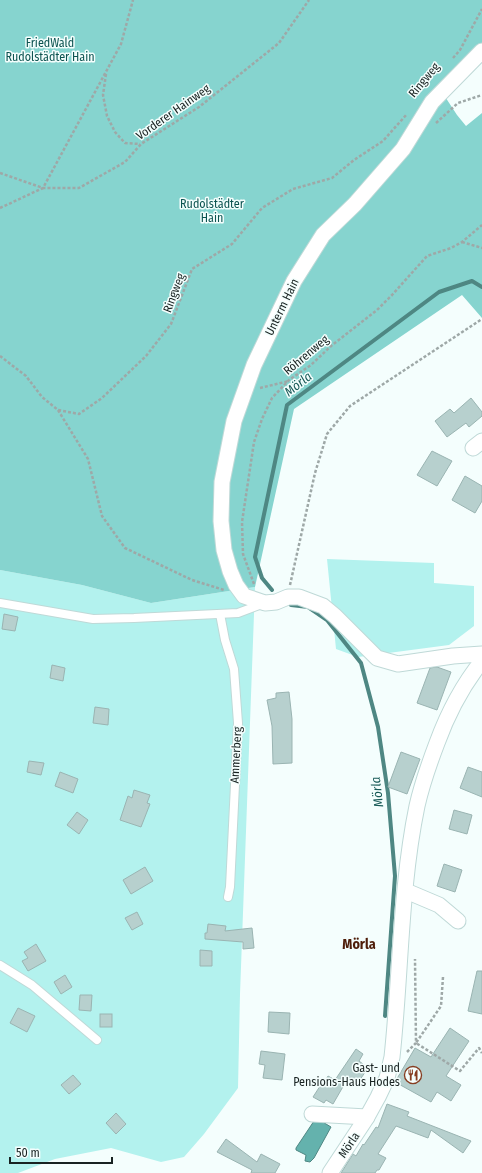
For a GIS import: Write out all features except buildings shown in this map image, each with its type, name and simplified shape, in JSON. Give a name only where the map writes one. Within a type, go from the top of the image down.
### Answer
[{"type":"street","name":"Unterm Hain","points":[[244,596],[236,585],[224,550],[221,521],[222,482],[234,421],[254,365],[294,281],[323,235],[355,204],[403,149],[432,102],[482,51]]},
{"type":"street","points":[[244,596],[265,603],[276,602],[288,597],[299,597],[323,606],[377,658],[398,664],[452,656],[482,654]]},
{"type":"street","name":"Mörla","points":[[330,1173],[368,1117],[387,1078],[392,1057],[411,839],[417,805],[426,774],[446,718],[461,690],[482,661]]},
{"type":"street","points":[[406,891],[439,905],[458,921]]},
{"type":"street","name":"Mörla","points":[[312,1114],[368,1117]]},
{"type":"lane","points":[[0,603],[93,618],[134,618],[238,612],[265,603]]},
{"type":"lane","name":"Ammerberg","points":[[220,614],[225,640],[234,669],[238,723],[230,887],[228,897]]},
{"type":"lane","points":[[0,965],[32,985],[97,1040]]},
{"type":"path","points":[[0,208],[43,188],[121,44],[133,0]]},
{"type":"path","name":"Vorderer Hainweg","points":[[0,173],[43,188],[80,188],[125,162],[141,144],[199,107],[279,43],[308,0]]},
{"type":"path","name":"Ringweg","points":[[451,61],[460,50],[482,9]]},
{"type":"path","points":[[106,70],[103,96],[107,116],[115,132],[125,143],[141,144]]},
{"type":"path","points":[[435,125],[458,103],[482,95]]},
{"type":"path","name":"Ringweg","points":[[0,356],[26,376],[42,397],[58,410],[79,414],[102,398],[146,356],[171,324],[192,269],[232,244],[262,208],[292,189],[332,178],[354,160],[383,141],[412,108]]},
{"type":"path","name":"Röhrenweg","points":[[265,603],[254,584],[243,554],[242,522],[254,442],[262,419],[272,398],[289,380],[311,365],[331,346],[377,310],[427,256],[451,248],[462,242],[482,225]]},
{"type":"path","points":[[462,242],[482,248]]},
{"type":"path","points":[[288,597],[315,473],[326,434],[350,406],[482,319]]},
{"type":"path","points":[[257,387],[260,388],[289,380]]},
{"type":"path","points":[[58,410],[88,459],[102,516],[125,548],[192,580],[244,596]]},
{"type":"path","points":[[415,952],[416,1043]]},
{"type":"path","points":[[408,1050],[416,1043],[441,1006],[443,977]]},
{"type":"path","points":[[416,1043],[460,1071],[479,1048],[482,1053]]},
{"type":"shaded area","points":[[327,559],[434,563],[434,583],[474,586],[474,626],[449,645],[358,657],[336,649]]},
{"type":"shaded area","points":[[0,570],[82,585],[151,603],[255,587],[238,1088],[204,1134],[184,1157],[161,1162],[111,1148],[55,1159],[18,1173],[0,1173]]},
{"type":"shaded area","points":[[316,1118],[331,1127],[314,1158],[310,1162],[305,1161],[306,1155],[296,1150],[296,1148]]},
{"type":"green space","name":"Rudolstädter Hain","points":[[0,0],[482,0],[482,45],[440,89],[466,126],[482,113],[482,318],[462,295],[294,409],[255,587],[151,603],[82,585],[0,570]]},
{"type":"waterway","name":"Mörla","points":[[272,590],[262,578],[255,557],[287,405],[439,292],[472,281],[482,287]]},
{"type":"waterway","name":"Mörla","points":[[291,605],[308,607],[327,620],[361,663],[378,727],[388,793],[395,876],[385,1016]]},
{"type":"place","name":"Gast- und Pensions-Haus Hodes","points":[[413,1075]]},
{"type":"district","name":"Mörla","points":[[359,944]]},
{"type":"park label","name":"FriedWald Rudolstädter Hain","points":[[50,50]]}]
